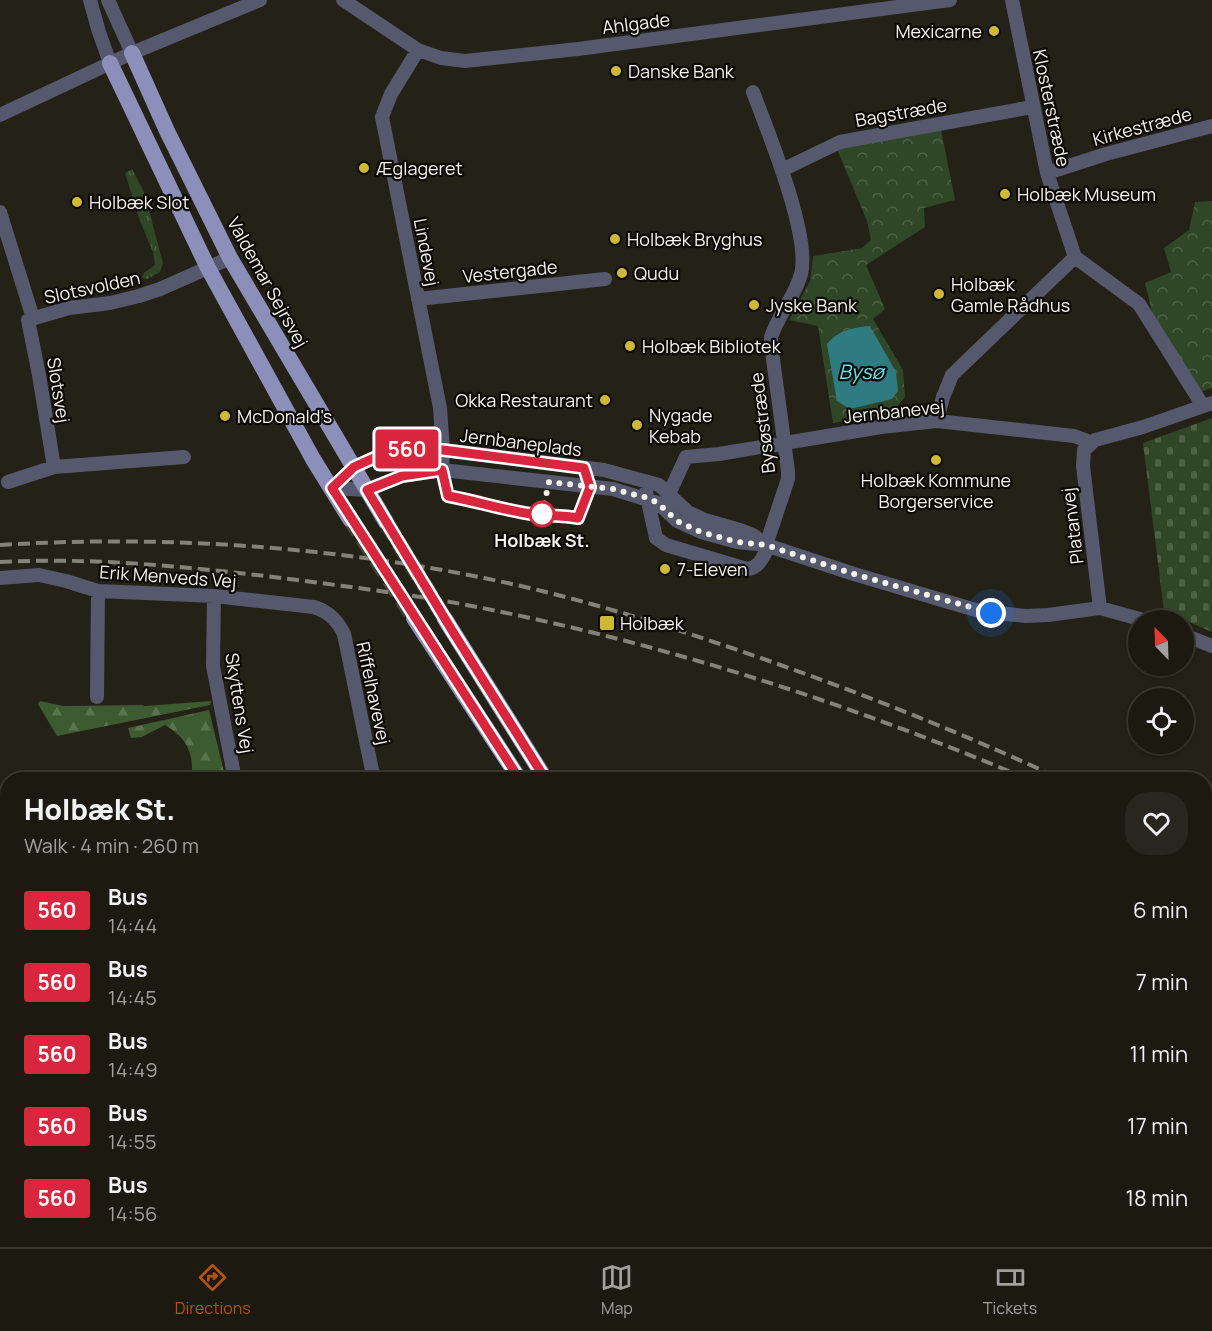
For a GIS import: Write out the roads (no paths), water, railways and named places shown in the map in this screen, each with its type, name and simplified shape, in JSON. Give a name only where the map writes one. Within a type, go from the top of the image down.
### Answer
[{"type":"main road","name":"Valdemar Sejrsvej","points":[[132,53],[171,139],[230,258],[386,522]]},
{"type":"main road","points":[[110,63],[208,268],[350,519]]},
{"type":"main road","points":[[414,618],[515,772]]},
{"type":"main road","points":[[445,619],[541,772]]},
{"type":"street","points":[[90,0],[110,63]]},
{"type":"street","points":[[108,0],[132,53]]},
{"type":"street","points":[[0,115],[132,53],[260,0]]},
{"type":"street","name":"Ahlgade","points":[[342,0],[418,50],[441,58],[465,61],[589,47],[850,6],[950,0]]},
{"type":"street","name":"Klosterstræde","points":[[1012,0],[1047,173],[1075,257]]},
{"type":"street","name":"Lindevej","points":[[418,50],[391,94],[382,117],[439,404],[443,450],[442,470]]},
{"type":"street","name":"Bysøstræde","points":[[753,92],[782,170],[802,247],[803,262],[799,283],[773,331],[771,344],[788,479],[768,545]]},
{"type":"street","name":"Bagstræde","points":[[782,170],[840,141],[1032,107]]},
{"type":"street","name":"Kirkestræde","points":[[1047,173],[1106,154],[1211,126]]},
{"type":"street","name":"Slotsvej","points":[[0,212],[31,319],[54,467]]},
{"type":"street","points":[[937,421],[952,375],[1075,257],[1138,304],[1207,404],[1143,427],[1099,437],[1090,442]]},
{"type":"street","name":"Slotsvolden","points":[[31,319],[69,308],[110,303],[139,296],[230,258]]},
{"type":"street","name":"Vestergade","points":[[418,299],[605,279]]},
{"type":"street","name":"Jernbanevej","points":[[669,494],[686,457],[785,444],[881,427],[937,421],[1074,436],[1090,442]]},
{"type":"street","name":"Platanvej","points":[[1090,442],[1084,450],[1083,466],[1100,608]]},
{"type":"street","name":"Jernbaneplads","points":[[332,488],[354,467],[395,450],[412,448],[604,470],[659,485],[687,512],[753,535],[768,545]]},
{"type":"street","points":[[8,483],[54,467],[184,457]]},
{"type":"street","name":"Jernbaneplads","points":[[332,488],[367,490],[402,476],[442,470],[613,489],[648,498],[658,503],[677,521],[686,526],[737,542],[768,545],[854,574],[991,613],[1020,616],[1048,615],[1100,608]]},
{"type":"street","points":[[642,479],[657,538],[666,545],[753,568],[759,564],[768,545]]},
{"type":"street","name":"Erik Menveds Vej","points":[[0,578],[39,575],[98,591],[214,596],[314,607],[333,616]]},
{"type":"street","points":[[97,697],[98,591]]},
{"type":"street","name":"Skyttens Vej","points":[[214,596],[213,666],[233,772]]},
{"type":"street","points":[[1100,608],[1128,616]]},
{"type":"street","name":"Riffelhavevej","points":[[333,616],[344,634],[372,772]]},
{"type":"street","points":[[1194,639],[1212,646]]},
{"type":"water","name":"Bysø","points":[[870,326],[896,372],[898,391],[892,399],[850,409],[837,401],[827,344],[846,330]]},
{"type":"tunnel","points":[[350,519],[414,618]]},
{"type":"tunnel","points":[[386,522],[445,619]]},
{"type":"railway","points":[[0,545],[121,541],[243,546],[364,558],[484,578],[577,600],[772,662],[939,726],[1046,772]]},
{"type":"railway","points":[[0,562],[106,562],[212,570],[445,601],[520,616],[595,633],[743,674],[888,724],[1011,772]]},
{"type":"place","name":"Mexicarne","points":[[994,31]]},
{"type":"place","name":"Danske Bank","points":[[616,71]]},
{"type":"place","name":"Æglageret","points":[[364,168]]},
{"type":"place","name":"Holbæk Museum","points":[[1005,194]]},
{"type":"place","name":"Holbæk Slot","points":[[77,202]]},
{"type":"place","name":"Holbæk Bryghus","points":[[615,239]]},
{"type":"place","name":"Qudu","points":[[622,273]]},
{"type":"place","name":"Holbæk Gamle Rådhus","points":[[939,294]]},
{"type":"place","name":"Jyske Bank","points":[[754,305]]},
{"type":"place","name":"Holbæk Bibliotek","points":[[630,346]]},
{"type":"place","name":"Okka Restaurant","points":[[605,400]]},
{"type":"place","name":"McDonald's","points":[[225,416]]},
{"type":"place","name":"Nygade Kebab","points":[[637,425]]},
{"type":"place","name":"Holbæk Kommune Borgerservice","points":[[936,460]]},
{"type":"place","name":"Holbæk St.","points":[[542,514]]},
{"type":"place","name":"7-Eleven","points":[[665,569]]},
{"type":"place","name":"Holbæk","points":[[607,623]]}]
